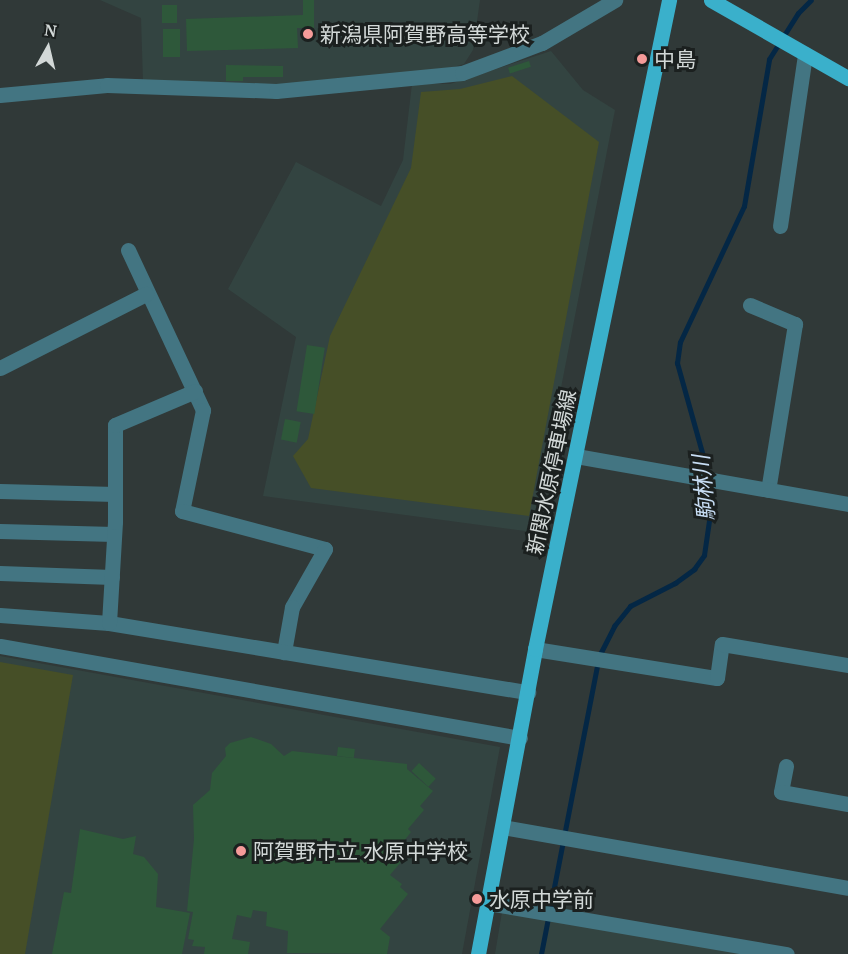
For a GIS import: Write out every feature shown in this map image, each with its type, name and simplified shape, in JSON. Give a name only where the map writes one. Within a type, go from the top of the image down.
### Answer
[{"type":"main road","name":"新関水原停車場線","points":[[478,954],[535,649],[669,0]]},
{"type":"main road","points":[[711,0],[848,78]]},
{"type":"street","points":[[0,95],[107,85],[276,91],[462,73],[542,44],[615,0]]},
{"type":"street","points":[[780,226],[805,54]]},
{"type":"street","points":[[128,250],[146,294],[203,410],[182,511],[325,549],[292,607],[284,652]]},
{"type":"street","points":[[0,368],[146,294]]},
{"type":"street","points":[[750,305],[795,324],[768,490]]},
{"type":"street","points":[[109,623],[114,534],[115,425],[195,391]]},
{"type":"street","points":[[576,456],[848,504]]},
{"type":"street","points":[[0,491],[115,494]]},
{"type":"street","points":[[0,531],[114,534]]},
{"type":"street","points":[[0,573],[112,577]]},
{"type":"street","points":[[0,615],[109,623],[528,692]]},
{"type":"street","points":[[535,649],[717,678],[722,644],[848,665]]},
{"type":"street","points":[[0,646],[520,738]]},
{"type":"street","points":[[786,766],[781,792],[848,804]]},
{"type":"street","points":[[503,827],[848,888]]},
{"type":"street","points":[[488,903],[787,954]]},
{"type":"shaded area","name":"新潟県阿賀野高等学校","points":[[100,0],[480,0],[473,50],[464,64],[439,71],[259,86],[143,82],[141,18]]},
{"type":"shaded area","points":[[551,51],[583,90],[615,110],[533,532],[263,496],[296,337],[228,289],[296,162],[381,206],[403,160],[412,84],[450,84]]},
{"type":"shaded area","name":"阿賀野市立 水原中学校","points":[[0,656],[500,747],[462,954],[0,954]]},
{"type":"shaded area","points":[[502,912],[756,954],[495,954]]},
{"type":"green space","points":[[512,76],[599,142],[529,516],[311,488],[293,456],[308,439],[330,336],[411,168],[421,92],[460,89]]},
{"type":"green space","points":[[0,662],[73,675],[25,954],[0,954]]},
{"type":"building","points":[[303,0],[314,0],[314,28],[297,28],[298,48],[187,51],[186,19],[303,15]]},
{"type":"building","points":[[162,5],[177,5],[177,23],[162,23]]},
{"type":"building","points":[[163,29],[180,29],[180,57],[163,57]]},
{"type":"building","points":[[529,61],[531,67],[510,74],[508,68]]},
{"type":"building","points":[[226,65],[283,66],[283,77],[243,77],[243,81],[226,81]]},
{"type":"building","points":[[307,345],[325,348],[314,414],[297,411]]},
{"type":"building","points":[[285,419],[301,422],[297,443],[281,440]]},
{"type":"building","points":[[251,737],[271,744],[284,756],[292,751],[407,764],[407,769],[433,791],[420,806],[424,810],[408,829],[411,832],[397,850],[406,856],[390,875],[402,884],[400,887],[408,894],[380,929],[390,937],[387,954],[287,953],[288,931],[266,926],[267,912],[253,910],[251,918],[237,915],[232,939],[250,942],[248,954],[204,954],[205,947],[192,946],[194,940],[188,939],[193,912],[187,911],[194,839],[193,805],[210,790],[212,773],[226,756],[225,748],[230,743]]},
{"type":"building","points":[[338,747],[355,749],[354,758],[337,756]]},
{"type":"building","points":[[419,763],[436,779],[428,787],[411,771]]},
{"type":"building","points":[[80,829],[123,839],[136,836],[133,854],[144,857],[158,874],[156,907],[190,913],[182,954],[52,954],[64,892],[71,893]]},
{"type":"waterway","name":"駒林川","points":[[541,954],[599,656],[614,626],[630,606],[675,583],[694,569],[704,555],[710,514],[703,456],[677,363],[680,342],[744,206],[769,59],[798,13],[811,0]]},
{"type":"place","name":"新潟県阿賀野高等学校","points":[[308,34]]},
{"type":"place","name":"中島","points":[[642,59]]},
{"type":"place","name":"阿賀野市立 水原中学校","points":[[241,851]]},
{"type":"place","name":"水原中学前","points":[[477,899]]}]
